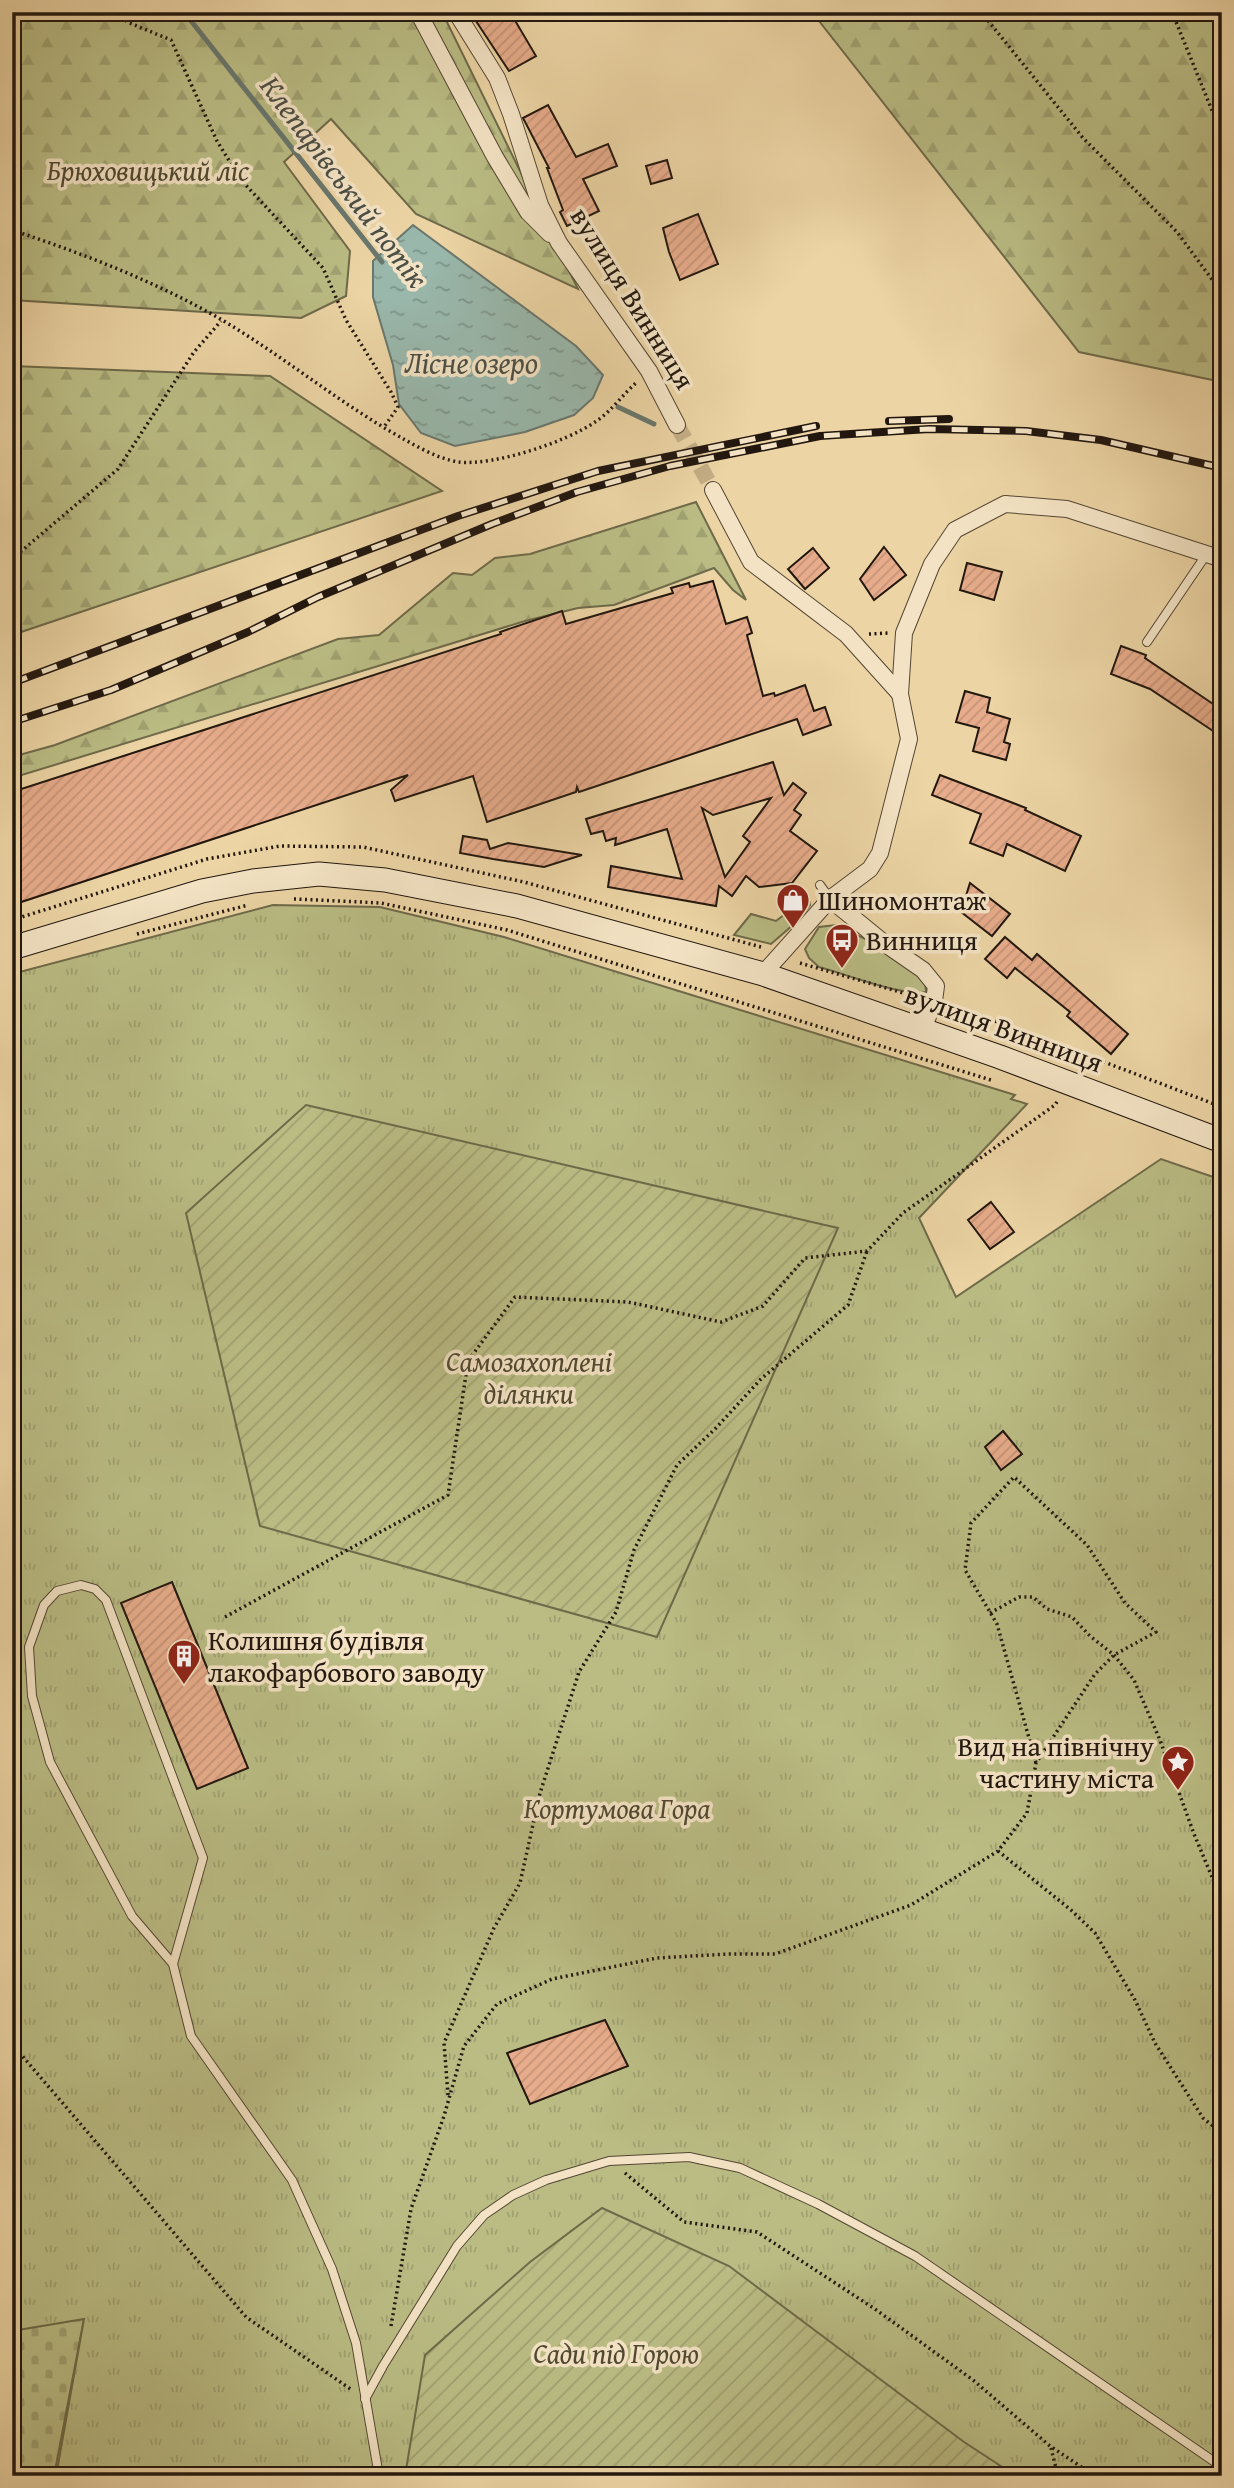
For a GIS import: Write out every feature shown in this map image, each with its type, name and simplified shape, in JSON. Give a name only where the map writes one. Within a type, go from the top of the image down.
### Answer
[{"type":"main road","name":"вулиця Винниця","points":[[12,948],[202,891],[253,881],[319,874],[385,880],[517,906],[764,974],[923,1029],[1222,1141]]},
{"type":"street","points":[[418,12],[495,157],[528,212],[559,243]]},
{"type":"street","name":"вулиця Винниця","points":[[456,12],[500,84],[540,205],[559,243],[649,371],[677,425]]},
{"type":"street","points":[[713,490],[751,562],[846,635],[900,694]]},
{"type":"street","points":[[764,974],[830,899],[870,869],[880,853],[909,739],[900,694],[904,633],[932,564],[955,530],[1005,504],[1067,509],[1214,557]]},
{"type":"street","points":[[830,899],[884,943],[923,970],[936,986],[934,1001],[923,1029]]},
{"type":"lane","points":[[1147,642],[1214,557]]},
{"type":"lane","points":[[820,885],[830,899]]},
{"type":"lane","points":[[173,1964],[203,1858],[106,1600],[95,1589],[80,1585],[57,1591],[44,1605],[29,1647],[32,1696],[50,1762],[132,1916],[173,1964],[191,2036],[292,2180],[332,2269],[356,2343],[379,2476]]},
{"type":"lane","points":[[365,2399],[457,2246],[484,2215],[513,2195],[546,2180],[610,2161],[689,2157],[740,2168],[818,2204],[915,2256],[1222,2467]]},
{"type":"path","points":[[118,12],[127,22],[171,40],[217,141],[242,180],[323,268],[346,320],[398,407],[383,427]]},
{"type":"path","points":[[981,12],[1083,138],[1177,232],[1222,293]]},
{"type":"path","points":[[1172,12],[1222,135]]},
{"type":"path","points":[[12,230],[109,265],[222,320],[383,427],[441,457],[459,462],[494,461],[594,424],[649,371]]},
{"type":"path","points":[[12,559],[118,469],[194,352],[222,320]]},
{"type":"path","points":[[846,635],[904,633]]},
{"type":"path","points":[[287,899],[381,903],[507,930],[994,1081]]},
{"type":"path","points":[[130,936],[248,905]]},
{"type":"path","points":[[799,963],[934,1001],[1010,1026],[1222,1107]]},
{"type":"path","points":[[448,2101],[444,2043],[494,1928],[520,1883],[540,1793],[579,1672],[616,1612],[634,1550],[677,1465],[761,1379],[848,1305],[867,1251],[903,1213],[1055,1105],[1069,1083]]},
{"type":"path","points":[[225,1617],[448,1495],[468,1361],[515,1297],[628,1302],[721,1322],[763,1306],[805,1258],[867,1251]]},
{"type":"path","points":[[390,2328],[411,2209],[464,2046],[497,2004],[552,1979],[657,1958],[775,1954],[911,1905],[998,1851],[1027,1813],[1036,1763],[1095,1674],[1114,1655],[1156,1632],[1125,1603],[1087,1545],[1014,1477],[971,1523],[965,1570],[997,1624],[1036,1763]]},
{"type":"path","points":[[990,1613],[1019,1597],[1033,1597],[1047,1609],[1072,1617],[1114,1655],[1135,1680],[1222,1901]]},
{"type":"path","points":[[998,1851],[1095,1933],[1135,2000],[1155,2043],[1203,2118],[1222,2133]]},
{"type":"path","points":[[12,2044],[246,2317],[365,2399]]},
{"type":"path","points":[[610,2161],[684,2222],[757,2232],[875,2309],[973,2380],[1051,2445],[1095,2476]]},
{"type":"path","points":[[1051,2445],[1058,2476]]},
{"type":"green space","name":"Брюховицький ліс","points":[[12,12],[442,12],[578,289],[416,214],[331,119],[284,162],[350,251],[346,296],[301,318],[12,300]]},
{"type":"green space","points":[[812,12],[1222,12],[1222,382],[1079,352]]},
{"type":"green space","points":[[12,366],[270,376],[442,491],[12,635]]},
{"type":"green space","points":[[696,502],[746,600],[733,590],[714,568],[614,605],[578,608],[525,621],[12,778],[12,757],[55,745],[338,639],[379,635],[453,573],[472,575],[495,558],[530,554]]},
{"type":"green space","points":[[809,900],[810,905],[801,918],[771,944],[734,935],[751,914],[776,921],[802,901]]},
{"type":"green space","name":"Кортумова Гора","points":[[273,905],[380,907],[504,937],[1015,1095],[1011,1099],[1027,1104],[919,1218],[956,1297],[1161,1159],[1222,1180],[1222,2476],[56,2476],[84,2319],[12,2331],[12,974]]},
{"type":"green space","points":[[836,925],[876,944],[925,980],[926,992],[888,988],[819,967],[809,958],[805,949],[819,927]]},
{"type":"green space","name":"Самозахоплені ділянки","points":[[306,1105],[838,1228],[657,1637],[260,1526],[186,1213]]},
{"type":"green space","name":"Сади під Горою","points":[[602,2208],[729,2266],[964,2442],[1016,2476],[405,2476],[425,2355],[530,2262]]},
{"type":"green space","points":[[84,2319],[54,2476],[12,2476],[12,2324]]},
{"type":"water","name":"Лісне озеро","points":[[413,225],[576,346],[603,375],[593,398],[574,415],[525,432],[455,446],[421,433],[399,404],[393,365],[373,297],[373,261]]},
{"type":"building","points":[[470,12],[510,12],[536,56],[509,71]]},
{"type":"building","points":[[548,105],[576,157],[608,144],[617,166],[583,179],[599,211],[567,226],[560,212],[563,210],[549,168],[523,118]]},
{"type":"building","points":[[667,160],[672,178],[651,184],[646,166]]},
{"type":"building","points":[[698,214],[718,264],[680,280],[663,228]]},
{"type":"building","points":[[884,547],[906,575],[874,600],[860,579]]},
{"type":"building","points":[[813,548],[829,568],[805,589],[788,569]]},
{"type":"building","points":[[967,563],[1002,572],[994,600],[960,590]]},
{"type":"building","points":[[713,581],[726,624],[747,617],[752,633],[747,635],[763,696],[774,693],[775,696],[805,685],[814,711],[825,707],[831,725],[803,735],[797,719],[579,792],[577,787],[576,792],[487,822],[473,776],[395,801],[391,790],[408,775],[12,905],[12,792],[501,634],[500,632],[562,611],[566,624],[673,593],[671,588],[689,583],[690,587]]},
{"type":"building","points":[[1121,646],[1146,655],[1145,658],[1222,710],[1222,737],[1150,689],[1111,674]]},
{"type":"building","points":[[965,691],[990,698],[987,712],[1010,719],[1004,742],[1010,744],[1006,760],[973,751],[979,728],[956,722]]},
{"type":"building","points":[[773,762],[784,795],[793,783],[806,793],[794,810],[801,815],[790,831],[817,851],[792,883],[759,887],[746,876],[732,896],[719,886],[716,906],[608,887],[611,866],[682,879],[667,829],[615,845],[616,838],[606,841],[603,831],[591,834],[586,819]],"holes":[[[771,798],[743,836],[750,842],[725,877],[702,808],[713,815]]]},
{"type":"building","points":[[940,775],[1026,808],[1025,810],[1081,836],[1065,871],[1007,844],[1003,856],[970,843],[981,814],[932,795]]},
{"type":"building","points":[[463,836],[487,840],[490,849],[508,843],[582,855],[544,867],[493,859],[460,853]]},
{"type":"building","points":[[970,883],[1010,914],[992,936],[961,912]]},
{"type":"building","points":[[1005,937],[1032,960],[1037,954],[1128,1034],[1111,1054],[1067,1016],[1070,1012],[1015,968],[1007,978],[985,959]]},
{"type":"building","points":[[991,1202],[1014,1232],[990,1249],[968,1220]]},
{"type":"building","points":[[1003,1431],[1022,1454],[1001,1470],[985,1447]]},
{"type":"building","name":"Колишня будівля лакофарбового заводу","points":[[172,1582],[248,1768],[197,1789],[121,1603]]},
{"type":"building","points":[[605,2020],[628,2066],[530,2104],[507,2053]]},
{"type":"waterway","name":"Клепарівський потік","points":[[184,12],[382,262]]},
{"type":"waterway","name":"Клепарівський потік","points":[[618,407],[654,424]]},
{"type":"tunnel","points":[[677,425],[713,490]]},
{"type":"railway","points":[[889,421],[949,419]]},
{"type":"railway","points":[[12,683],[458,516],[598,471],[816,426]]},
{"type":"railway","points":[[12,722],[111,690],[248,632],[318,597],[492,524],[577,492],[670,466],[820,436],[929,429],[1026,431],[1101,440],[1222,468]]},
{"type":"place","name":"Шиномонтаж","points":[[793,930]]},
{"type":"place","name":"Винниця","points":[[842,970]]},
{"type":"place","name":"Колишня будівля лакофарбового заводу","points":[[184,1686]]},
{"type":"place","name":"Вид на північну частину міста","points":[[1178,1792]]}]
